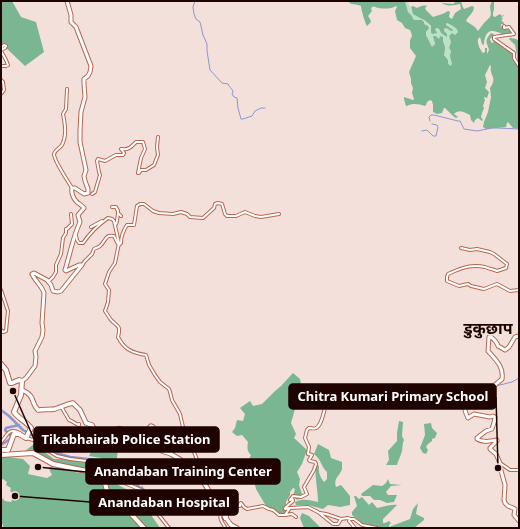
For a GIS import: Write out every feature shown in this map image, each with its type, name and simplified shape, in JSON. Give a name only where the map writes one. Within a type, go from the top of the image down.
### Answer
[{"type":"main road","points":[[1,364],[6,370],[10,383],[19,380],[22,381],[21,396],[14,412],[32,428],[26,438],[14,434],[8,450],[1,450]]},
{"type":"main road","points":[[22,390],[28,392],[38,410],[56,409],[71,403],[75,404],[86,422],[94,427],[102,439],[109,441],[113,440],[114,432],[116,429],[120,428],[132,444],[145,444],[149,441],[149,428],[152,426],[160,439],[162,451],[170,453],[186,463],[203,482],[210,493],[219,497],[229,493],[231,494],[232,497],[228,504],[226,518],[232,526],[237,528]]},
{"type":"main road","points":[[1,455],[33,454],[53,464],[96,473],[105,483],[108,495],[116,496],[144,528]]},
{"type":"street","points":[[67,1],[71,22],[76,27],[91,66],[88,76],[84,80],[85,97],[81,112],[80,142],[86,170],[84,176],[88,190],[88,193],[84,194]]},
{"type":"street","points":[[504,26],[504,28],[509,27],[514,34],[494,37],[494,39],[514,53],[514,58],[519,66]]},
{"type":"street","points":[[1,50],[8,65],[1,66]]},
{"type":"street","points":[[1,80],[3,82],[4,90],[1,94]]},
{"type":"street","points":[[67,89],[66,109],[62,114],[66,132],[62,145],[55,151],[54,154],[64,176],[72,188],[71,192],[75,201],[84,208],[78,215],[80,222],[65,270],[66,271],[82,265]]},
{"type":"street","points":[[72,188],[75,188],[84,194],[92,194],[95,192],[100,175],[96,161],[98,159],[105,161],[116,155],[123,155],[124,153],[121,150],[129,148],[136,142],[143,142],[145,148],[138,173],[142,170],[146,170],[154,165],[158,155],[158,137]]},
{"type":"street","points":[[203,482],[201,470],[194,452],[195,447],[185,436],[180,414],[172,400],[169,389],[155,376],[146,355],[138,354],[121,344],[118,337],[120,330],[118,325],[110,319],[105,311],[108,302],[109,290],[105,284],[109,272],[115,262],[119,245],[121,244],[123,230],[128,225],[134,225],[137,206],[140,204],[144,204],[153,211],[159,213],[173,214],[181,212],[193,218],[203,218],[214,208],[215,204],[218,203],[222,204],[227,216],[236,216],[245,212],[261,217],[279,214]]},
{"type":"street","points":[[112,207],[116,208],[121,216]]},
{"type":"street","points":[[118,212],[116,225],[119,245]]},
{"type":"street","points":[[48,282],[54,277],[56,272],[56,265],[61,254],[63,238],[66,233],[66,229],[72,224],[71,214]]},
{"type":"street","points":[[76,234],[79,243],[83,243],[88,236],[108,218],[112,219],[116,225]]},
{"type":"street","points":[[91,227],[103,222]]},
{"type":"street","points":[[22,381],[35,366],[35,351],[42,337],[44,293],[43,289],[32,274],[34,273],[46,280],[51,285],[53,291],[61,291],[92,254],[94,249],[100,247],[107,237],[111,235],[114,236],[119,245]]},
{"type":"street","points":[[461,248],[470,250],[477,249],[494,254],[507,264],[506,268],[497,271],[480,266],[471,266],[448,274],[447,281],[458,286],[468,284],[484,289],[496,284],[510,291],[519,290]]},
{"type":"street","points":[[1,290],[8,311],[6,331],[3,332],[1,330]]},
{"type":"street","points":[[519,336],[515,337],[509,347],[505,350],[499,347],[496,341],[491,337],[489,338],[488,351],[499,363],[502,369],[501,380],[492,387],[483,391],[486,397],[485,398],[479,397],[474,400],[466,400],[465,402],[465,411],[468,418],[474,414],[495,417],[492,429],[486,431],[477,439],[485,442],[497,440],[490,449],[496,454],[500,463],[505,485],[505,503],[515,509],[514,515],[519,521]]},
{"type":"street","points":[[341,519],[338,524],[334,524],[320,513],[308,507],[285,508],[293,501],[292,499],[290,500],[293,496],[301,497],[307,494],[304,487],[316,464],[315,462],[309,460],[312,455],[308,454],[309,447],[305,438],[307,430],[309,428],[318,427],[322,420],[328,400],[334,398],[343,402]]},
{"type":"street","points":[[61,406],[64,414],[69,420],[75,424],[79,424]]},
{"type":"street","points":[[1,442],[8,433],[13,430],[20,433],[21,436]]},
{"type":"street","points":[[26,438],[37,441],[56,456],[95,462],[104,466],[120,481],[141,490],[169,528]]},
{"type":"street","points":[[500,463],[510,470],[519,470]]},
{"type":"street","points":[[231,494],[234,495],[234,505],[240,506],[241,503],[247,508],[263,506],[273,510],[279,515],[292,514],[296,517]]},
{"type":"street","points":[[285,515],[290,508]]},
{"type":"street","points":[[225,527],[221,522],[220,515],[222,512],[227,521]]},
{"type":"street","points":[[320,513],[341,519],[354,519],[362,525],[377,528]]},
{"type":"street","points":[[350,519],[350,523],[355,528]]},
{"type":"green space","points":[[1,1],[12,1],[21,17],[36,22],[44,52],[25,66],[1,43]]},
{"type":"green space","points":[[348,1],[405,1],[408,12],[413,19],[422,20],[424,24],[428,26],[429,28],[426,35],[432,47],[435,44],[433,36],[436,36],[439,39],[440,36],[443,37],[443,42],[445,45],[444,55],[450,66],[452,64],[450,56],[451,51],[449,48],[451,42],[449,36],[452,33],[455,35],[458,32],[454,26],[447,23],[446,25],[453,30],[451,31],[446,28],[444,29],[447,37],[437,28],[435,29],[437,33],[432,34],[429,23],[413,14],[411,7],[413,6],[417,8],[427,6],[425,8],[426,10],[433,17],[448,11],[450,12],[449,17],[452,19],[455,13],[461,9],[460,4],[448,5],[442,3],[453,4],[457,1],[461,1],[464,9],[472,6],[474,7],[466,21],[478,31],[490,17],[490,6],[492,1],[494,1],[493,16],[495,17],[500,14],[502,16],[504,15],[501,17],[503,19],[501,20],[504,24],[501,24],[501,26],[510,30],[514,34],[511,37],[492,31],[486,35],[484,45],[482,44],[480,37],[478,42],[483,53],[485,52],[485,48],[487,48],[487,54],[489,50],[487,40],[492,33],[494,35],[490,39],[491,42],[493,43],[495,38],[510,49],[518,65],[519,129],[513,128],[508,122],[506,127],[486,129],[483,127],[488,112],[491,97],[490,88],[493,81],[490,65],[485,75],[487,82],[485,88],[489,92],[487,98],[484,97],[484,108],[481,117],[483,120],[482,121],[478,118],[474,123],[471,120],[470,115],[460,111],[454,114],[458,117],[456,118],[445,108],[442,113],[437,114],[433,112],[432,101],[430,100],[425,106],[411,104],[406,106],[404,97],[414,99],[409,72],[416,56],[410,48],[410,40],[412,36],[410,30],[405,28],[402,23],[397,20],[395,11],[396,6],[385,9],[372,7],[372,11],[368,16],[371,22],[367,26],[361,6]]},
{"type":"green space","points":[[405,1],[409,1],[408,4],[416,16],[429,24],[436,32],[435,28],[440,32],[444,32],[445,28],[451,31],[446,25],[447,23],[454,26],[458,32],[455,35],[452,33],[449,36],[451,42],[449,49],[451,50],[451,66],[444,55],[445,44],[441,36],[439,39],[437,37],[434,41],[434,46],[432,47],[426,35],[428,26],[424,24],[422,20],[413,19],[408,12]]},
{"type":"green space","points":[[509,39],[519,41],[519,62],[517,59],[515,45]]},
{"type":"green space","points":[[293,373],[300,379],[301,384],[293,385],[292,390],[299,392],[299,394],[290,397],[289,403],[295,409],[291,423],[296,434],[294,438],[307,450],[302,464],[297,472],[300,479],[299,485],[303,497],[297,500],[293,496],[295,489],[293,488],[286,502],[284,509],[286,511],[281,516],[266,506],[256,489],[251,469],[251,455],[247,446],[248,442],[242,435],[237,436],[232,432],[235,428],[237,420],[243,421],[245,414],[240,408],[250,401],[253,406],[262,404]]},
{"type":"green space","points":[[399,421],[403,422],[402,436],[404,440],[402,453],[397,465],[386,465],[389,460],[388,451],[397,441]]},
{"type":"green space","points":[[431,423],[432,428],[437,433],[435,438],[432,439],[426,447],[428,450],[426,454],[423,453],[420,448],[425,435],[424,424]]},
{"type":"green space","points":[[117,436],[118,449],[114,483],[134,493],[142,486],[154,500],[147,509],[160,528],[4,528],[1,521],[1,497],[5,501],[11,502],[15,495],[10,491],[11,488],[6,485],[7,482],[3,479],[1,480],[1,456],[23,459],[30,466],[28,474],[47,478],[52,475],[49,467],[88,474],[88,472],[59,465],[25,451],[34,444],[54,459],[65,459],[94,464],[104,473],[110,466],[101,458],[89,456],[97,441],[107,446]]},
{"type":"green space","points":[[318,444],[329,450],[331,458],[342,462],[342,469],[335,481],[335,484],[336,487],[341,485],[350,496],[350,505],[340,507],[328,505],[323,509],[308,505],[296,505],[295,502],[301,500],[318,502],[315,472],[316,464],[319,466],[321,478],[324,482],[327,479],[327,472],[314,454]]},
{"type":"green space","points":[[388,479],[390,484],[402,485],[391,486],[386,492],[388,495],[397,495],[394,502],[387,503],[380,500],[374,500],[370,496],[362,496],[361,494],[373,485],[382,486]]},
{"type":"green space","points":[[354,496],[359,499],[362,497],[369,505],[372,502],[377,508],[397,505],[383,519],[383,523],[389,521],[391,523],[389,527],[410,519],[413,509],[418,503],[416,514],[424,518],[424,520],[414,528],[363,528],[360,521],[352,515],[352,512],[357,506]]},
{"type":"green space","points":[[302,513],[309,516],[321,528],[304,528],[300,518]]},
{"type":"waterway","points":[[195,1],[193,7],[194,14],[196,19],[200,22],[207,44],[210,70],[222,83],[228,84],[232,89],[232,94],[237,98],[241,119],[252,116],[255,111],[265,108]]},
{"type":"waterway","points":[[430,121],[429,117],[434,115],[460,121],[464,129],[477,131],[492,128],[519,129]]},
{"type":"waterway","points":[[422,131],[427,130],[433,136],[436,136],[438,127],[437,125],[432,124]]},
{"type":"waterway","points":[[496,386],[512,382],[519,378]]},
{"type":"waterway","points":[[402,402],[417,407],[434,400],[446,400],[468,386],[474,385],[488,387]]},
{"type":"waterway","points":[[1,410],[23,430],[37,438],[50,451],[70,457],[96,460],[106,464],[117,476],[136,484],[146,496]]},
{"type":"waterway","points":[[1,445],[10,439],[11,436],[5,430],[6,428],[19,425]]},
{"type":"waterway","points":[[162,518],[170,528]]},
{"type":"place","name":"Tikabhairab Police Station","points":[[13,391]]},
{"type":"place","name":"Anandaban Training Center","points":[[38,467]]},
{"type":"place","name":"Chitra Kumari Primary School","points":[[498,468]]},
{"type":"place","name":"Anandaban Hospital","points":[[15,496]]},
{"type":"district","name":"डुकुछाप","points":[[488,328]]}]
